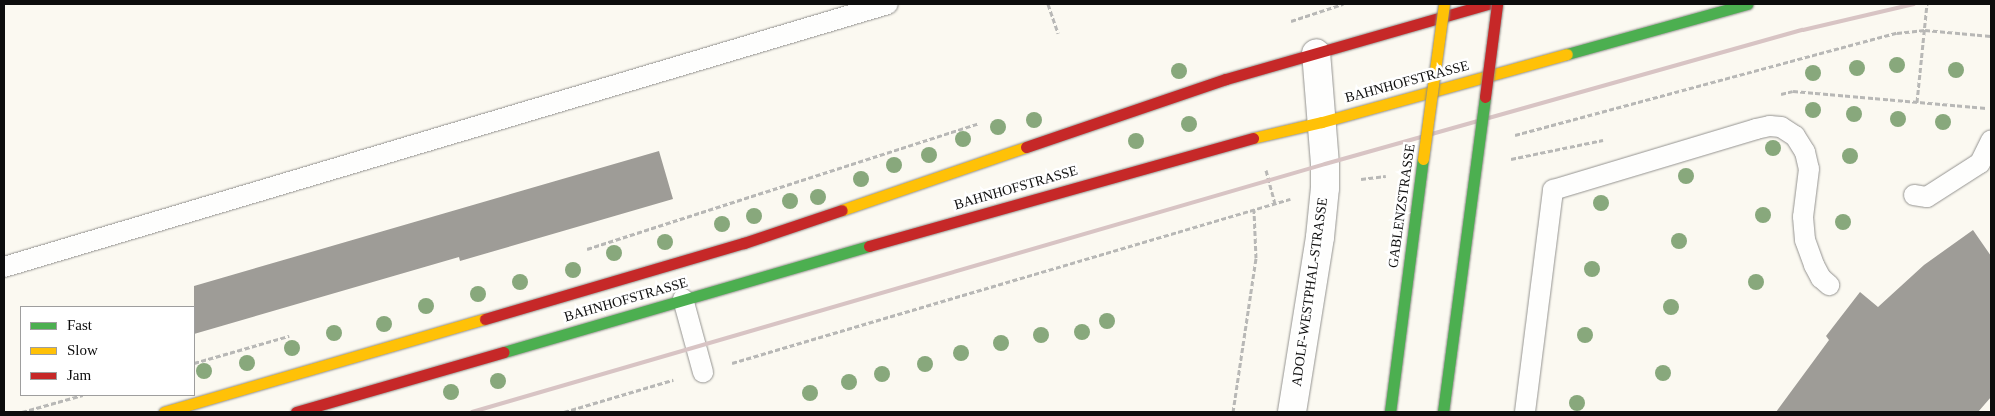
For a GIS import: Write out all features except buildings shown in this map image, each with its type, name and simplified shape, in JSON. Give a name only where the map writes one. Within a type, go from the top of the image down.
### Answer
[{"type":"main road","name":"GABLENZSTRASSE","points":[[1390,412],[1444,4]]},
{"type":"main road","name":"BAHNHOFSTRASSE","points":[[164,412],[744,243],[925,183],[1132,110],[1316,53],[1488,4]]},
{"type":"main road","points":[[1443,412],[1497,4]]},
{"type":"main road","name":"BAHNHOFSTRASSE","points":[[296,412],[1074,187],[1322,122],[1748,4]]},
{"type":"street","name":"ADOLF-WESTPHAL-STRASSE","points":[[1292,412],[1320,237],[1324,188],[1325,164],[1316,53]]},
{"type":"lane","points":[[4,267],[888,4]]},
{"type":"lane","points":[[1525,412],[1553,190],[1756,129],[1770,126],[1781,127],[1795,136],[1805,152],[1809,169],[1803,217],[1805,240],[1814,266],[1821,278],[1829,285]]},
{"type":"lane","points":[[1914,195],[1927,196],[1980,163],[1991,140]]},
{"type":"lane","points":[[683,299],[702,372]]},
{"type":"path","points":[[1048,4],[1058,33]]},
{"type":"path","points":[[1290,22],[1343,4]]},
{"type":"path","points":[[1918,102],[1927,4]]},
{"type":"path","points":[[1511,136],[1860,41],[1897,33],[1925,30],[1991,36]]},
{"type":"path","points":[[583,251],[982,122]]},
{"type":"path","points":[[564,412],[1324,188],[1371,177],[1391,176]]},
{"type":"path","points":[[1234,412],[1256,258],[1254,210]]},
{"type":"path","points":[[195,363],[298,334]]},
{"type":"path","points":[[22,412],[79,396]]},
{"type":"railway","points":[[472,412],[1325,164],[1803,30],[1914,4]]},
{"type":"traffic: fast","points":[[1567,54],[1747,4]]},
{"type":"traffic: fast","points":[[1443,412],[1485,97]]},
{"type":"traffic: fast","points":[[1390,412],[1423,159]]},
{"type":"traffic: fast","points":[[504,352],[869,246]]},
{"type":"traffic: slow","points":[[1423,159],[1444,4]]},
{"type":"traffic: slow","points":[[1253,138],[1322,122],[1567,54]]},
{"type":"traffic: slow","points":[[842,210],[1026,147]]},
{"type":"traffic: slow","points":[[164,412],[485,319]]},
{"type":"traffic: jam","points":[[1026,147],[1226,79],[1488,4]]},
{"type":"traffic: jam","points":[[1485,97],[1497,4]]},
{"type":"traffic: jam","points":[[869,246],[1253,138]]},
{"type":"traffic: jam","points":[[485,319],[744,243],[842,210]]},
{"type":"traffic: jam","points":[[296,412],[504,352]]}]
